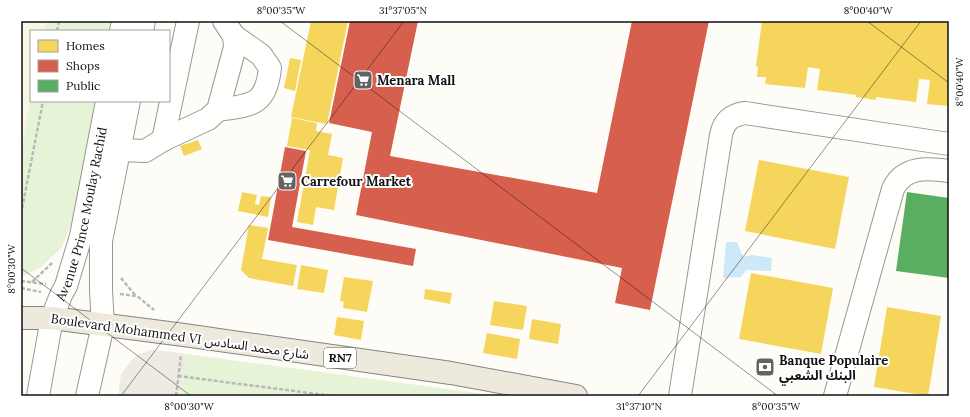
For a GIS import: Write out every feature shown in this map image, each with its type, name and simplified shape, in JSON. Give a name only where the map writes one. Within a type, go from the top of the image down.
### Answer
[{"type":"main road","name":"Boulevard Mohammed VI شارع محمد السادس","points":[[21,318],[52,318],[184,335],[451,374],[576,396]]},
{"type":"street","points":[[163,140],[188,21]]},
{"type":"street","points":[[218,110],[245,106],[259,100],[268,83],[270,68],[261,55],[229,28]]},
{"type":"street","points":[[120,150],[145,150],[208,119],[218,110],[235,47],[229,28]]},
{"type":"street","name":"Avenue Prince Moulay Rachid","points":[[38,396],[52,318],[66,286],[81,236],[107,102]]},
{"type":"street","name":"Avenue Prince Moulay Rachid","points":[[87,396],[103,325],[101,292],[101,240],[129,102]]},
{"type":"street","points":[[680,396],[721,134],[726,121],[738,114],[745,113],[949,144]]},
{"type":"street","points":[[835,396],[892,190],[895,184],[908,172],[916,169],[934,168],[949,171]]},
{"type":"path","points":[[21,214],[43,102]]},
{"type":"path","points":[[176,396],[184,335]]},
{"type":"path","points":[[178,376],[333,396]]},
{"type":"shaded area","points":[[21,21],[46,21],[44,30],[30,30],[30,102],[21,150]]},
{"type":"shaded area","points":[[152,350],[186,354],[180,396],[119,396],[121,375],[130,362],[138,354]]},
{"type":"green space","points":[[46,21],[113,21],[111,30],[44,30]]},
{"type":"green space","points":[[30,102],[98,102],[77,209],[62,247],[40,268],[25,275],[21,275],[21,150]]},
{"type":"green space","points":[[186,354],[499,396],[180,396]]},
{"type":"water","points":[[726,242],[737,242],[743,257],[752,255],[772,258],[771,271],[746,270],[741,277],[723,278]]},
{"type":"building: Homes","points":[[311,21],[348,21],[327,124],[291,117]]},
{"type":"building: Homes","points":[[762,21],[949,21],[949,106],[927,104],[930,80],[919,79],[916,102],[876,97],[876,100],[856,97],[856,95],[817,90],[820,69],[808,67],[805,88],[765,84],[766,77],[757,77],[758,67],[756,66]]},
{"type":"building: Homes","points":[[290,58],[301,60],[295,91],[284,88]]},
{"type":"building: Homes","points":[[292,118],[317,123],[316,131],[332,134],[328,155],[343,158],[334,210],[316,207],[313,225],[297,222],[310,150],[287,146]]},
{"type":"building: Homes","points":[[198,140],[202,149],[184,156],[180,146]]},
{"type":"building: Homes","points":[[759,160],[849,177],[835,249],[745,231]]},
{"type":"building: Homes","points":[[242,192],[257,195],[255,204],[259,205],[261,196],[271,197],[268,217],[238,211]]},
{"type":"building: Homes","points":[[249,225],[268,228],[262,259],[297,265],[293,286],[249,278],[241,270]]},
{"type":"building: Homes","points":[[301,265],[328,270],[324,293],[297,289]]},
{"type":"building: Homes","points":[[751,273],[833,288],[821,354],[739,339]]},
{"type":"building: Homes","points":[[344,277],[373,281],[367,312],[343,308],[344,302],[340,301]]},
{"type":"building: Homes","points":[[425,289],[452,293],[450,304],[424,299]]},
{"type":"building: Homes","points":[[494,301],[527,306],[523,330],[490,325]]},
{"type":"building: Homes","points":[[887,307],[941,316],[928,396],[874,387]]},
{"type":"building: Homes","points":[[337,317],[364,321],[361,340],[334,335]]},
{"type":"building: Homes","points":[[532,319],[561,324],[558,344],[529,339]]},
{"type":"building: Homes","points":[[487,333],[520,339],[517,359],[483,353]]},
{"type":"building: Shops","points":[[350,21],[418,21],[390,156],[597,193],[632,21],[709,21],[650,310],[615,303],[622,268],[356,215],[372,132],[329,123]]},
{"type":"building: Shops","points":[[285,147],[306,151],[292,227],[416,249],[413,266],[268,240]]},
{"type":"building: Public","points":[[907,192],[949,198],[949,278],[896,271]]},
{"type":"place","name":"Menara Mall","points":[[363,80]]},
{"type":"place","name":"Carrefour Market","points":[[287,181]]},
{"type":"place","name":"Banque Populaire البنك الشعبي","points":[[765,367]]}]
